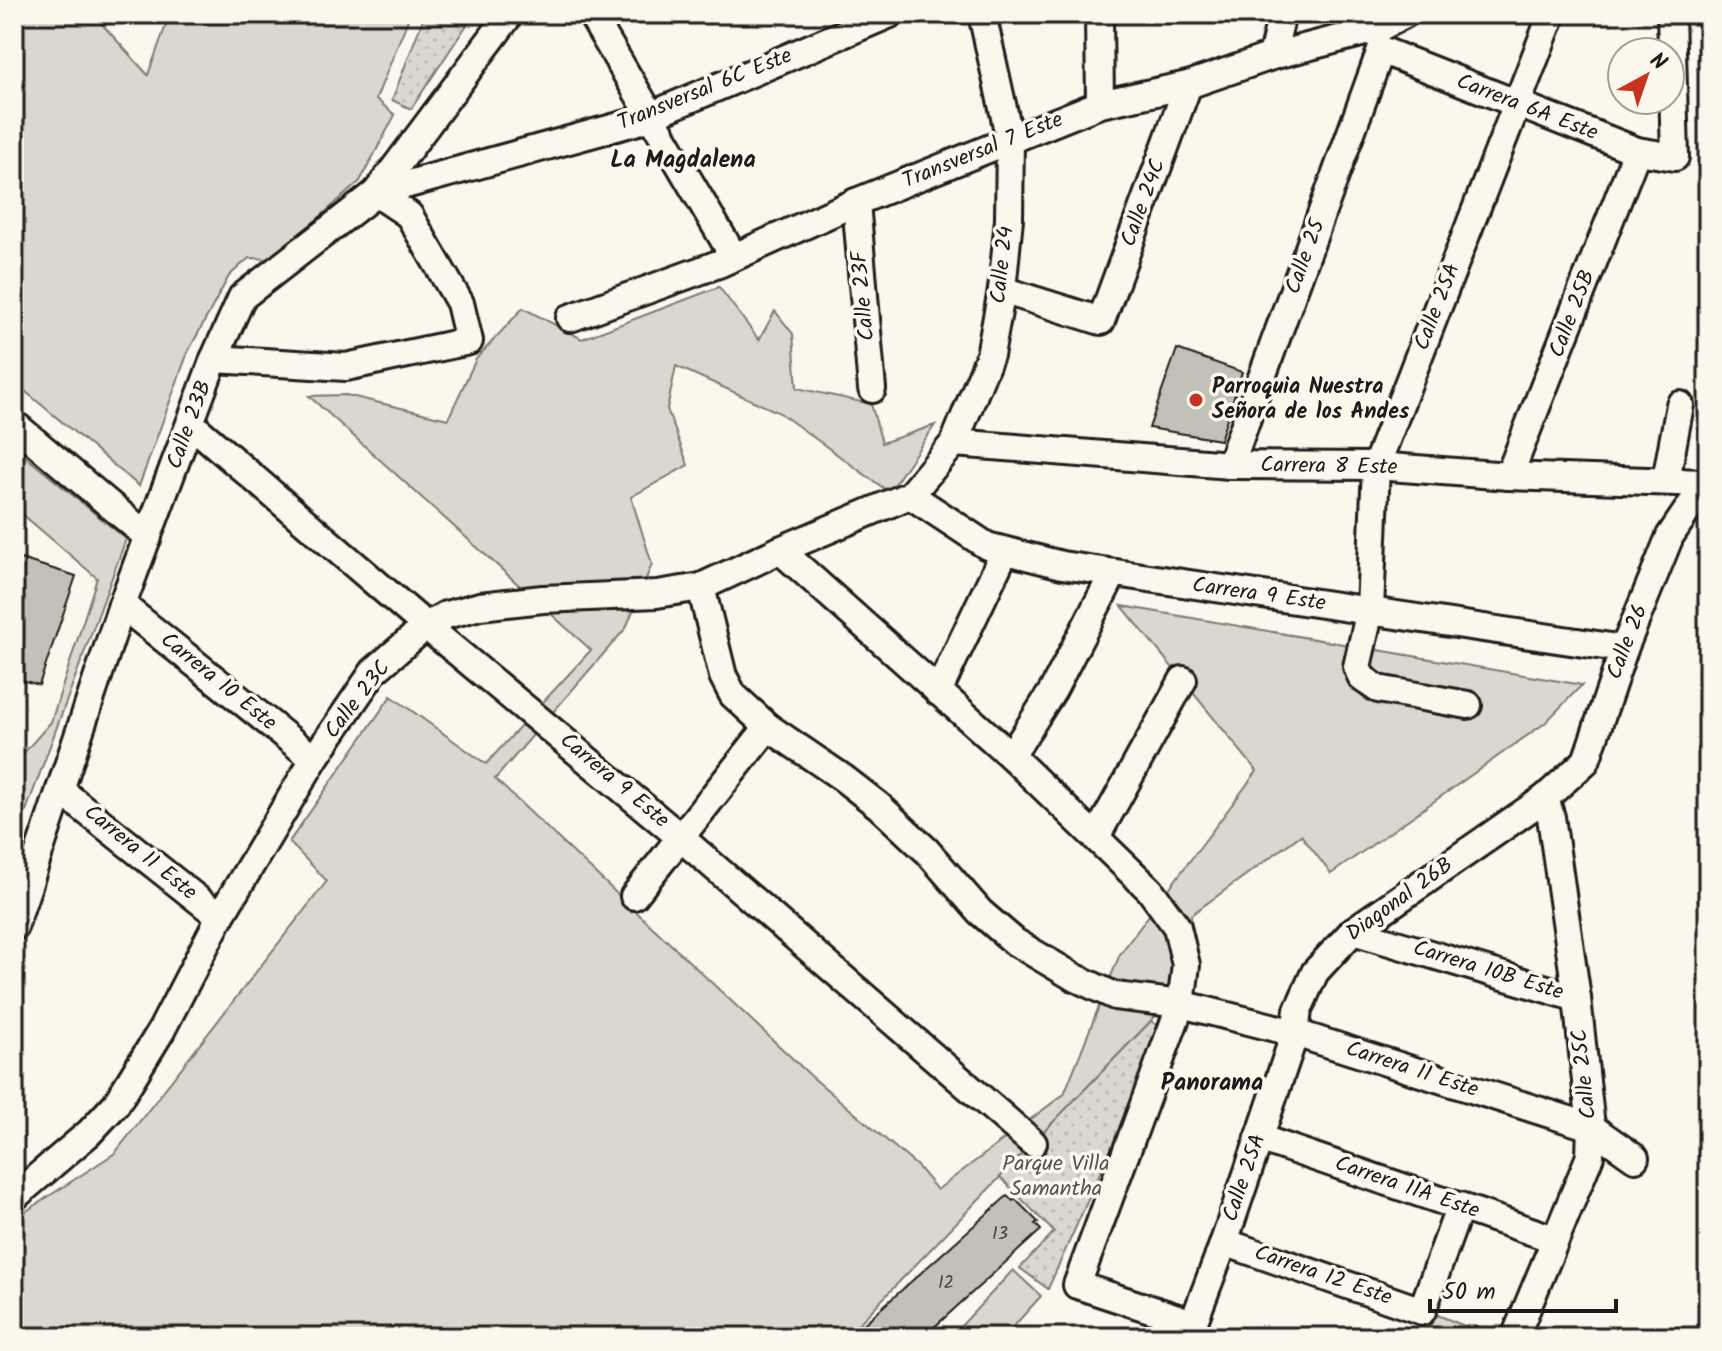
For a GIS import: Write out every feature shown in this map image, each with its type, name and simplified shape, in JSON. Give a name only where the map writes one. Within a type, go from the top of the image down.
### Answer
[{"type":"street","name":"Calle 23B","points":[[14,927],[24,864],[60,790],[122,605],[214,359],[242,297],[376,193],[510,14]]},
{"type":"street","points":[[591,14],[734,257]]},
{"type":"street","name":"Transversal 6C Este","points":[[376,193],[651,115],[890,14]]},
{"type":"street","name":"Calle 24","points":[[910,495],[954,443],[990,355],[1002,290],[1009,219],[1010,140],[982,14]]},
{"type":"street","points":[[1099,14],[1100,104]]},
{"type":"street","points":[[1272,56],[1282,14]]},
{"type":"street","name":"Transversal 7 Este","points":[[570,318],[734,257],[856,202],[1100,104],[1188,85],[1272,56],[1379,40],[1405,14]]},
{"type":"street","name":"Calle 25A","points":[[1468,705],[1378,689],[1362,678],[1357,667],[1370,610],[1376,466],[1552,14]]},
{"type":"street","name":"Carrera 6A Este","points":[[1379,40],[1516,105],[1637,151],[1675,157],[1671,14]]},
{"type":"street","name":"Calle 25","points":[[1230,465],[1379,40]]},
{"type":"street","name":"Calle 24C","points":[[1002,290],[1101,321],[1188,85]]},
{"type":"street","name":"Calle 25B","points":[[1509,476],[1637,151]]},
{"type":"street","points":[[214,359],[346,367],[469,341],[460,303],[409,215],[376,193]]},
{"type":"street","name":"Calle 23F","points":[[856,202],[872,389]]},
{"type":"street","points":[[1666,480],[1680,405]]},
{"type":"street","points":[[14,424],[148,537]]},
{"type":"street","name":"Carrera 9 Este","points":[[191,424],[426,626],[680,837],[1033,1143]]},
{"type":"street","name":"Carrera 8 Este","points":[[954,443],[1230,465],[1376,466],[1509,476],[1706,482]]},
{"type":"street","name":"Calle 26","points":[[1545,798],[1586,761],[1624,649],[1670,536],[1706,482]]},
{"type":"street","name":"Carrera 9 Este","points":[[910,495],[987,546],[1062,565],[1624,649]]},
{"type":"street","name":"Calle 23C","points":[[14,1197],[89,1133],[116,1104],[161,1031],[220,917],[314,759],[374,671],[426,626],[446,615],[480,606],[543,599],[657,594],[701,587],[910,495]]},
{"type":"street","points":[[780,550],[1011,756],[1150,890],[1177,927],[1186,965],[1181,1004],[1077,1285],[1190,1330]]},
{"type":"street","points":[[938,692],[1005,551]]},
{"type":"street","points":[[1011,756],[1053,690],[1113,574]]},
{"type":"street","name":"Carrera 11 Este","points":[[701,587],[723,676],[733,695],[768,727],[879,806],[927,851],[980,912],[1015,942],[1074,977],[1115,996],[1181,1004],[1295,1033],[1591,1127],[1635,1158]]},
{"type":"street","name":"Carrera 10 Este","points":[[122,605],[314,759]]},
{"type":"street","points":[[1096,837],[1183,680]]},
{"type":"street","points":[[634,896],[768,727]]},
{"type":"street","name":"Carrera 11 Este","points":[[60,790],[220,917]]},
{"type":"street","name":"Diagonal 26B","points":[[1295,1033],[1298,1010],[1315,972],[1353,931],[1545,798]]},
{"type":"street","name":"Calle 25C","points":[[1515,1337],[1590,1156],[1591,1127],[1577,998],[1551,817],[1545,798]]},
{"type":"street","name":"Carrera 10B Este","points":[[1353,931],[1577,998]]},
{"type":"street","name":"Calle 25A","points":[[1190,1330],[1224,1242],[1295,1033]]},
{"type":"street","name":"Carrera 11A Este","points":[[1259,1138],[1554,1239]]},
{"type":"street","name":"Carrera 12 Este","points":[[1224,1242],[1422,1311],[1460,1206]]},
{"type":"green space","points":[[14,14],[93,14],[148,75],[170,14],[404,14],[409,17],[376,99],[395,115],[360,181],[273,259],[249,258],[229,276],[188,352],[139,486],[14,382]]},
{"type":"green space","points":[[425,14],[474,14],[411,109],[392,100]]},
{"type":"green space","points":[[719,287],[759,340],[775,311],[793,334],[797,388],[871,404],[882,443],[935,425],[889,492],[780,413],[676,366],[667,409],[688,465],[631,497],[652,564],[626,628],[495,779],[811,1076],[917,1166],[937,1190],[1064,1094],[1120,954],[1257,771],[1122,606],[1582,685],[1545,723],[1331,874],[1301,835],[1191,915],[1195,975],[846,1337],[14,1337],[14,1219],[115,1153],[327,881],[289,842],[391,696],[486,764],[591,650],[309,396],[346,395],[448,419],[476,359],[523,308],[582,339]]},
{"type":"green space","points":[[14,447],[126,539],[15,841],[14,764],[51,722],[97,578],[14,507]]},
{"type":"green space","name":"Parque Villa Samantha","points":[[1151,1021],[1164,1030],[1048,1289],[1020,1268],[1054,1232],[1000,1177]]},
{"type":"green space","points":[[1013,1270],[1041,1296],[1004,1337],[972,1337],[961,1326]]},
{"type":"green space","points":[[1435,1314],[1492,1337],[1426,1337]]},
{"type":"building","name":"Parroquia Nuestra Señora de los Andes","points":[[1177,349],[1242,372],[1220,440],[1149,428]]},
{"type":"building","points":[[14,557],[76,576],[39,685],[15,678],[20,661],[14,659]]},
{"type":"building","points":[[1007,1196],[1013,1201],[1015,1199],[1038,1222],[1035,1224],[1041,1230],[941,1321],[923,1337],[849,1337]]},
{"type":"place","name":"Parroquia Nuestra Señora de los Andes","points":[[1196,400]]},
{"type":"district","name":"La Magdalena","points":[[683,160]]},
{"type":"district","name":"Panorama","points":[[1212,1083]]}]
